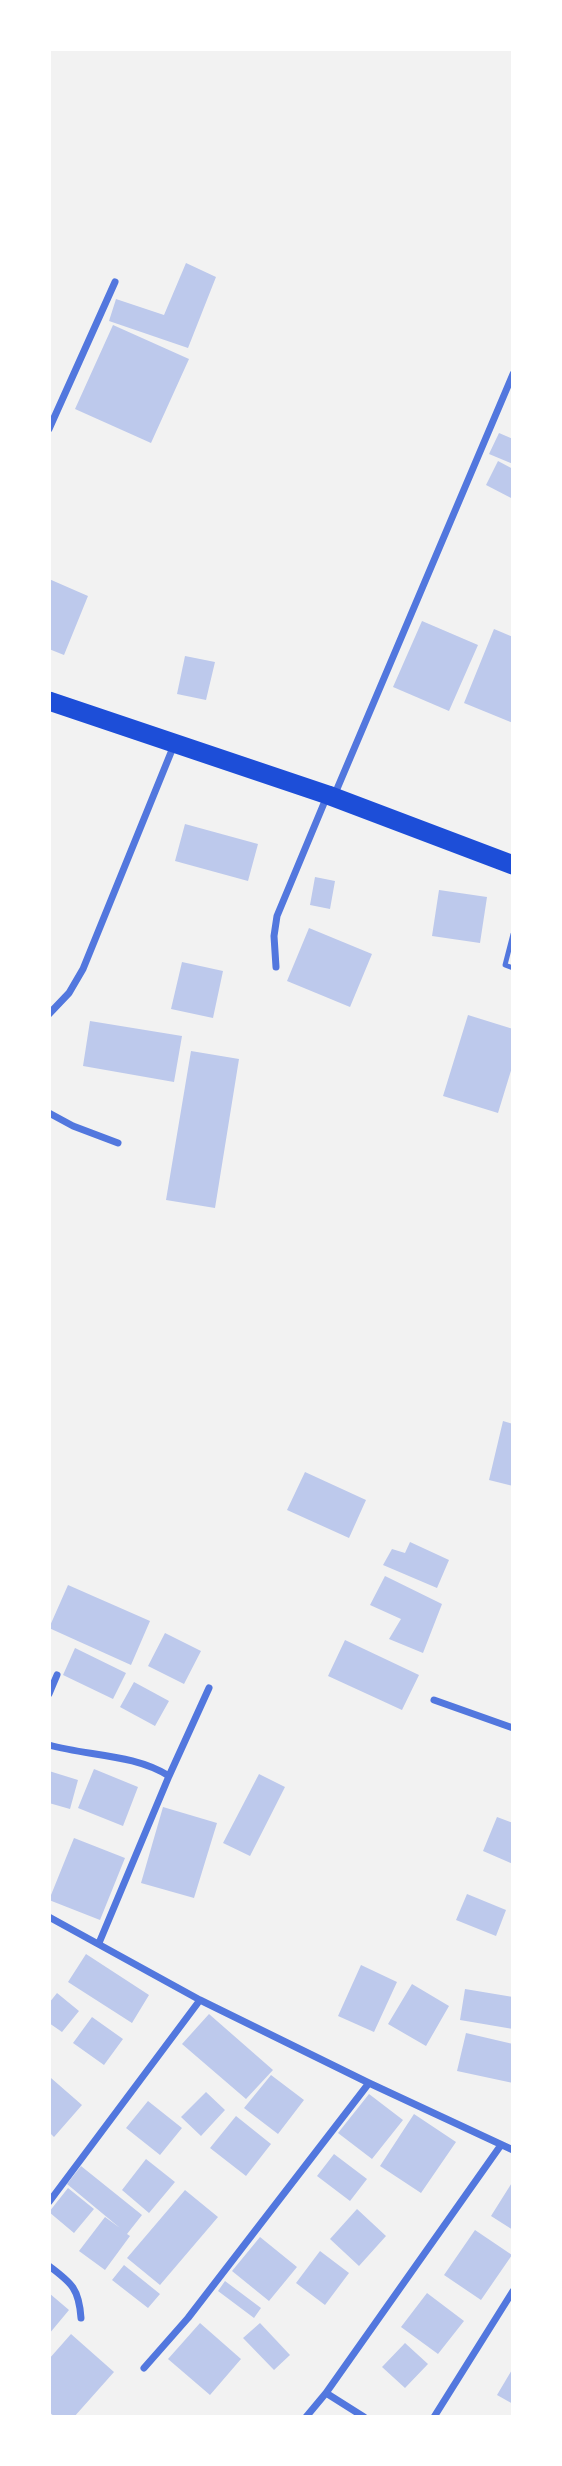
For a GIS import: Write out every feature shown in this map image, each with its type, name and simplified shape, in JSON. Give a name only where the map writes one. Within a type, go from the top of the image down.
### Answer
[{"type":"highway","points":[[49,701],[331,796],[513,865]]},
{"type":"street","points":[[49,429],[115,282]]},
{"type":"street","points":[[276,967],[276,916],[331,796],[513,374]]},
{"type":"street","points":[[49,1014],[69,993],[83,970],[175,744]]},
{"type":"street","points":[[49,1113],[73,1126],[118,1143]]},
{"type":"street","points":[[49,1694],[57,1675]]},
{"type":"street","points":[[99,1943],[209,1688]]},
{"type":"street","points":[[434,1700],[513,1728]]},
{"type":"street","points":[[49,1745],[84,1754],[133,1761],[154,1767],[169,1776]]},
{"type":"street","points":[[49,1917],[200,2000],[513,2150]]},
{"type":"street","points":[[49,2202],[200,2000]]},
{"type":"street","points":[[145,2368],[188,2318],[369,2083]]},
{"type":"street","points":[[306,2417],[326,2393],[501,2145]]},
{"type":"street","points":[[49,2266],[74,2286],[80,2300],[81,2318]]},
{"type":"street","points":[[433,2417],[513,2291]]},
{"type":"street","points":[[326,2393],[364,2417]]},
{"type":"lane","points":[[513,934],[505,965],[513,968]]},
{"type":"building","points":[[186,263],[216,277],[188,348],[109,321],[116,299],[164,315]]},
{"type":"building","points":[[113,325],[189,359],[151,443],[75,409]]},
{"type":"building","points":[[499,433],[513,439],[513,464],[489,454]]},
{"type":"building","points":[[498,461],[513,469],[513,499],[486,485]]},
{"type":"building","points":[[49,579],[88,596],[64,655],[49,649]]},
{"type":"building","points":[[422,621],[478,645],[449,711],[393,687]]},
{"type":"building","points":[[494,629],[513,637],[513,723],[464,703]]},
{"type":"building","points":[[185,656],[215,662],[206,700],[177,694]]},
{"type":"building","points":[[185,824],[258,844],[248,881],[175,861]]},
{"type":"building","points":[[315,877],[335,881],[330,909],[310,905]]},
{"type":"building","points":[[439,890],[487,897],[480,943],[432,936]]},
{"type":"building","points":[[309,928],[372,954],[350,1007],[287,981]]},
{"type":"building","points":[[182,962],[223,971],[213,1018],[171,1009]]},
{"type":"building","points":[[468,1015],[513,1029],[513,1064],[498,1113],[443,1096]]},
{"type":"building","points":[[90,1021],[182,1036],[174,1082],[83,1066]]},
{"type":"building","points":[[191,1051],[239,1059],[215,1208],[166,1200]]},
{"type":"building","points":[[503,1421],[513,1424],[513,1486],[489,1480]]},
{"type":"building","points":[[305,1472],[366,1500],[349,1538],[287,1510]]},
{"type":"building","points":[[410,1542],[449,1560],[437,1588],[383,1565],[392,1549],[405,1553]]},
{"type":"building","points":[[385,1576],[442,1604],[423,1653],[389,1639],[401,1619],[370,1605]]},
{"type":"building","points":[[68,1585],[150,1621],[131,1665],[49,1628]]},
{"type":"building","points":[[165,1633],[201,1651],[184,1684],[148,1666]]},
{"type":"building","points":[[345,1640],[419,1675],[402,1710],[328,1676]]},
{"type":"building","points":[[75,1648],[126,1673],[113,1699],[63,1675]]},
{"type":"building","points":[[134,1682],[169,1701],[155,1726],[120,1707]]},
{"type":"building","points":[[94,1769],[138,1787],[123,1826],[78,1808]]},
{"type":"building","points":[[49,1771],[78,1780],[70,1809],[49,1803]]},
{"type":"building","points":[[259,1774],[285,1787],[250,1856],[223,1843]]},
{"type":"building","points":[[163,1807],[217,1823],[194,1898],[141,1883]]},
{"type":"building","points":[[497,1817],[513,1823],[513,1864],[483,1851]]},
{"type":"building","points":[[74,1838],[125,1858],[100,1920],[49,1900]]},
{"type":"building","points":[[467,1894],[506,1910],[496,1936],[456,1920]]},
{"type":"building","points":[[86,1954],[149,1995],[132,2023],[68,1982]]},
{"type":"building","points":[[361,1965],[397,1982],[374,2032],[338,2016]]},
{"type":"building","points":[[412,1984],[449,2006],[426,2046],[388,2024]]},
{"type":"building","points":[[465,1989],[513,1997],[513,2029],[460,2020]]},
{"type":"building","points":[[57,1993],[79,2011],[62,2032],[49,2023],[49,2003]]},
{"type":"building","points":[[209,2014],[273,2070],[246,2099],[182,2044]]},
{"type":"building","points":[[92,2017],[123,2039],[104,2065],[73,2043]]},
{"type":"building","points":[[466,2033],[513,2044],[513,2083],[457,2071]]},
{"type":"building","points":[[271,2075],[304,2100],[278,2134],[244,2108]]},
{"type":"building","points":[[51,2078],[82,2105],[54,2137],[49,2132]]},
{"type":"building","points":[[206,2092],[225,2110],[201,2136],[181,2117]]},
{"type":"building","points":[[369,2094],[403,2120],[372,2159],[338,2133]]},
{"type":"building","points":[[148,2101],[182,2128],[160,2155],[126,2128]]},
{"type":"building","points":[[414,2114],[456,2142],[421,2193],[380,2166]]},
{"type":"building","points":[[236,2116],[271,2144],[246,2176],[210,2148]]},
{"type":"building","points":[[334,2154],[367,2179],[350,2201],[317,2176]]},
{"type":"building","points":[[146,2159],[175,2182],[149,2213],[122,2190]]},
{"type":"building","points":[[81,2166],[142,2215],[105,2270],[79,2251],[105,2217],[120,2228],[67,2184]]},
{"type":"building","points":[[513,2181],[513,2230],[491,2216]]},
{"type":"building","points":[[68,2188],[94,2209],[74,2233],[49,2212]]},
{"type":"building","points":[[185,2190],[218,2217],[160,2285],[127,2258]]},
{"type":"building","points":[[357,2209],[386,2236],[359,2266],[330,2239]]},
{"type":"building","points":[[475,2230],[512,2255],[481,2300],[444,2275]]},
{"type":"building","points":[[260,2237],[297,2267],[269,2301],[232,2271]]},
{"type":"building","points":[[320,2251],[349,2273],[325,2305],[296,2283]]},
{"type":"building","points":[[124,2265],[160,2294],[148,2308],[112,2280]]},
{"type":"building","points":[[225,2281],[261,2308],[254,2318],[218,2291]]},
{"type":"building","points":[[49,2293],[69,2310],[49,2334]]},
{"type":"building","points":[[427,2293],[464,2321],[438,2354],[401,2327]]},
{"type":"building","points":[[200,2323],[241,2359],[210,2395],[168,2359]]},
{"type":"building","points":[[260,2323],[290,2355],[274,2370],[243,2338]]},
{"type":"building","points":[[71,2334],[114,2372],[74,2417],[55,2417],[49,2412],[49,2359]]},
{"type":"building","points":[[405,2343],[428,2364],[405,2388],[382,2367]]},
{"type":"building","points":[[513,2368],[513,2404],[497,2395]]}]
